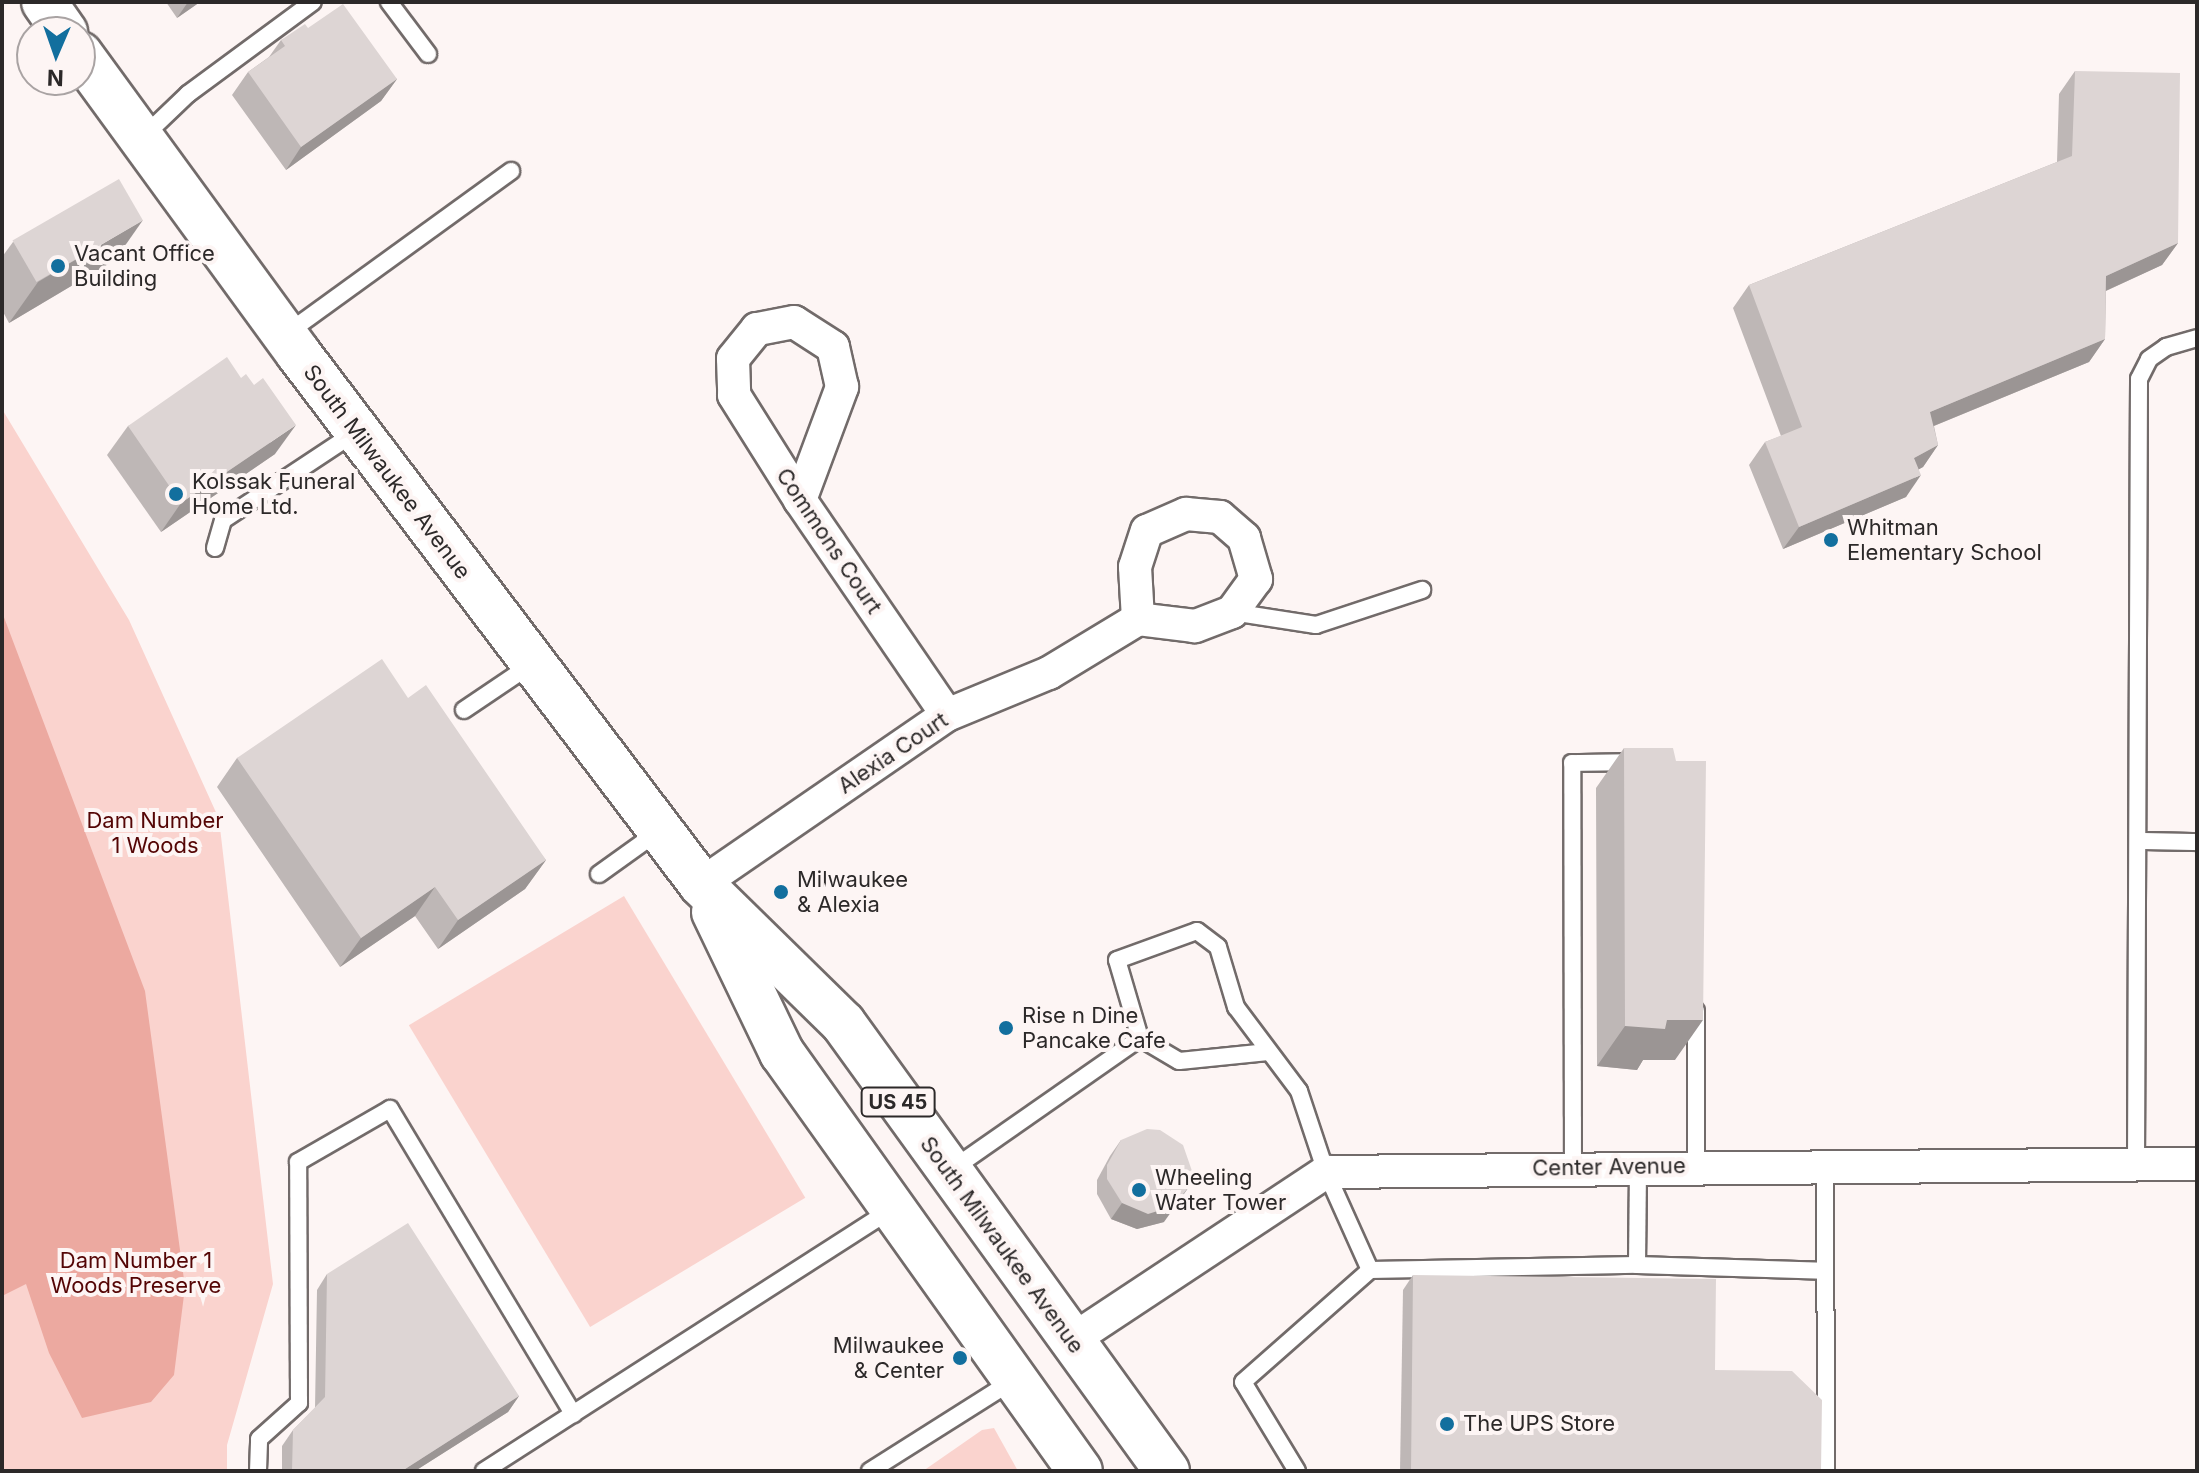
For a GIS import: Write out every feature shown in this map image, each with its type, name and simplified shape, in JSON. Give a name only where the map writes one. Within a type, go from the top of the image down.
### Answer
[{"type":"main road","name":"South Milwaukee Avenue","points":[[96,76],[285,335],[701,884],[843,1023],[1167,1471]]},
{"type":"main road","name":"South Milwaukee Avenue","points":[[701,884],[782,1053],[896,1206],[1080,1471]]},
{"type":"street","name":"Commons Court","points":[[800,500],[842,387],[833,347],[794,322],[757,329],[733,359],[734,395],[800,500],[947,715]]},
{"type":"street","points":[[1186,514],[1220,517],[1244,538],[1256,579],[1232,612],[1195,626],[1138,619],[1135,567],[1147,531],[1186,514]]},
{"type":"street","name":"Alexia Court","points":[[701,884],[947,715],[1049,673],[1138,619]]},
{"type":"street","name":"Center Avenue","points":[[1326,1172],[1825,1164],[2197,1164]]},
{"type":"street","points":[[1072,1340],[1326,1172]]},
{"type":"lane","points":[[141,138],[188,94],[313,2]]},
{"type":"lane","points":[[389,2],[428,54]]},
{"type":"lane","points":[[285,335],[511,171]]},
{"type":"lane","points":[[2136,1163],[2139,379],[2149,359],[2166,347],[2197,338]]},
{"type":"lane","points":[[215,548],[223,520],[357,431]]},
{"type":"lane","points":[[1232,612],[1316,625],[1422,590]]},
{"type":"lane","points":[[464,710],[533,663]]},
{"type":"lane","points":[[1573,1168],[1572,763],[1650,762]]},
{"type":"lane","points":[[599,874],[660,830]]},
{"type":"lane","points":[[2139,841],[2197,842]]},
{"type":"lane","points":[[1268,1052],[1179,1061],[1140,1038],[1117,960],[1197,931],[1218,947],[1236,1007],[1299,1091],[1326,1172],[1370,1270]]},
{"type":"lane","points":[[1696,999],[1696,1166]]},
{"type":"lane","points":[[948,1172],[1140,1038]]},
{"type":"lane","points":[[258,1471],[259,1439],[299,1403],[298,1162],[390,1109],[573,1414]]},
{"type":"lane","points":[[1825,1164],[1826,1471]]},
{"type":"lane","points":[[1637,1265],[1638,1167]]},
{"type":"lane","points":[[484,1471],[896,1206]]},
{"type":"lane","points":[[1297,1471],[1243,1382],[1370,1270],[1637,1265],[1823,1271]]},
{"type":"lane","points":[[870,1471],[1016,1379]]},
{"type":"green space","name":"Dam Number 1 Woods Preserve","points":[[2,409],[129,620],[219,819],[273,1284],[227,1445],[227,1471],[2,1471]]},
{"type":"green space","points":[[624,896],[805,1198],[590,1327],[409,1025]]},
{"type":"green space","points":[[994,1428],[1018,1471],[923,1471],[982,1430]]},
{"type":"shaded area","points":[[2,612],[145,991],[185,1287],[174,1375],[151,1402],[82,1418],[49,1353],[26,1284],[2,1296]]},
{"type":"building","points":[[343,4],[397,79],[301,147],[248,72],[285,46],[281,40],[305,24],[308,28]]},
{"type":"building","points":[[2075,71],[2180,73],[2178,243],[2106,276],[2105,339],[1930,412],[1938,445],[1914,458],[1921,475],[1799,527],[1765,442],[1802,427],[1749,285],[2072,156]]},
{"type":"building","points":[[119,179],[143,221],[36,282],[12,240]]},
{"type":"building","name":"Kolssak Funeral Home Ltd.","points":[[227,357],[241,378],[246,374],[254,385],[263,378],[296,425],[181,503],[128,426]]},
{"type":"building","points":[[382,659],[408,698],[426,685],[546,860],[458,920],[435,887],[361,938],[237,758]]},
{"type":"building","points":[[1624,748],[1673,748],[1676,761],[1706,761],[1703,1020],[1667,1020],[1665,1029],[1625,1026]]},
{"type":"building","name":"Wheeling Water Tower","points":[[1147,1129],[1160,1130],[1183,1145],[1192,1171],[1191,1184],[1174,1206],[1148,1214],[1122,1203],[1107,1179],[1107,1165],[1121,1140]]},
{"type":"building","points":[[408,1223],[519,1396],[402,1471],[292,1471],[293,1430],[325,1397],[327,1274]]},
{"type":"building","points":[[1413,1275],[1716,1279],[1715,1370],[1792,1371],[1822,1400],[1821,1471],[1411,1471]]},
{"type":"place","name":"Vacant Office Building","points":[[58,266]]},
{"type":"place","name":"Kolssak Funeral Home Ltd.","points":[[176,494]]},
{"type":"place","name":"Whitman Elementary School","points":[[1831,540]]},
{"type":"place","name":"Milwaukee & Alexia","points":[[781,892]]},
{"type":"place","name":"Rise n Dine Pancake Cafe","points":[[1006,1028]]},
{"type":"place","name":"Wheeling Water Tower","points":[[1139,1190]]},
{"type":"place","name":"Milwaukee & Center","points":[[960,1358]]},
{"type":"place","name":"The UPS Store","points":[[1447,1424]]},
{"type":"park label","name":"Dam Number 1 Woods","points":[[155,832]]}]
